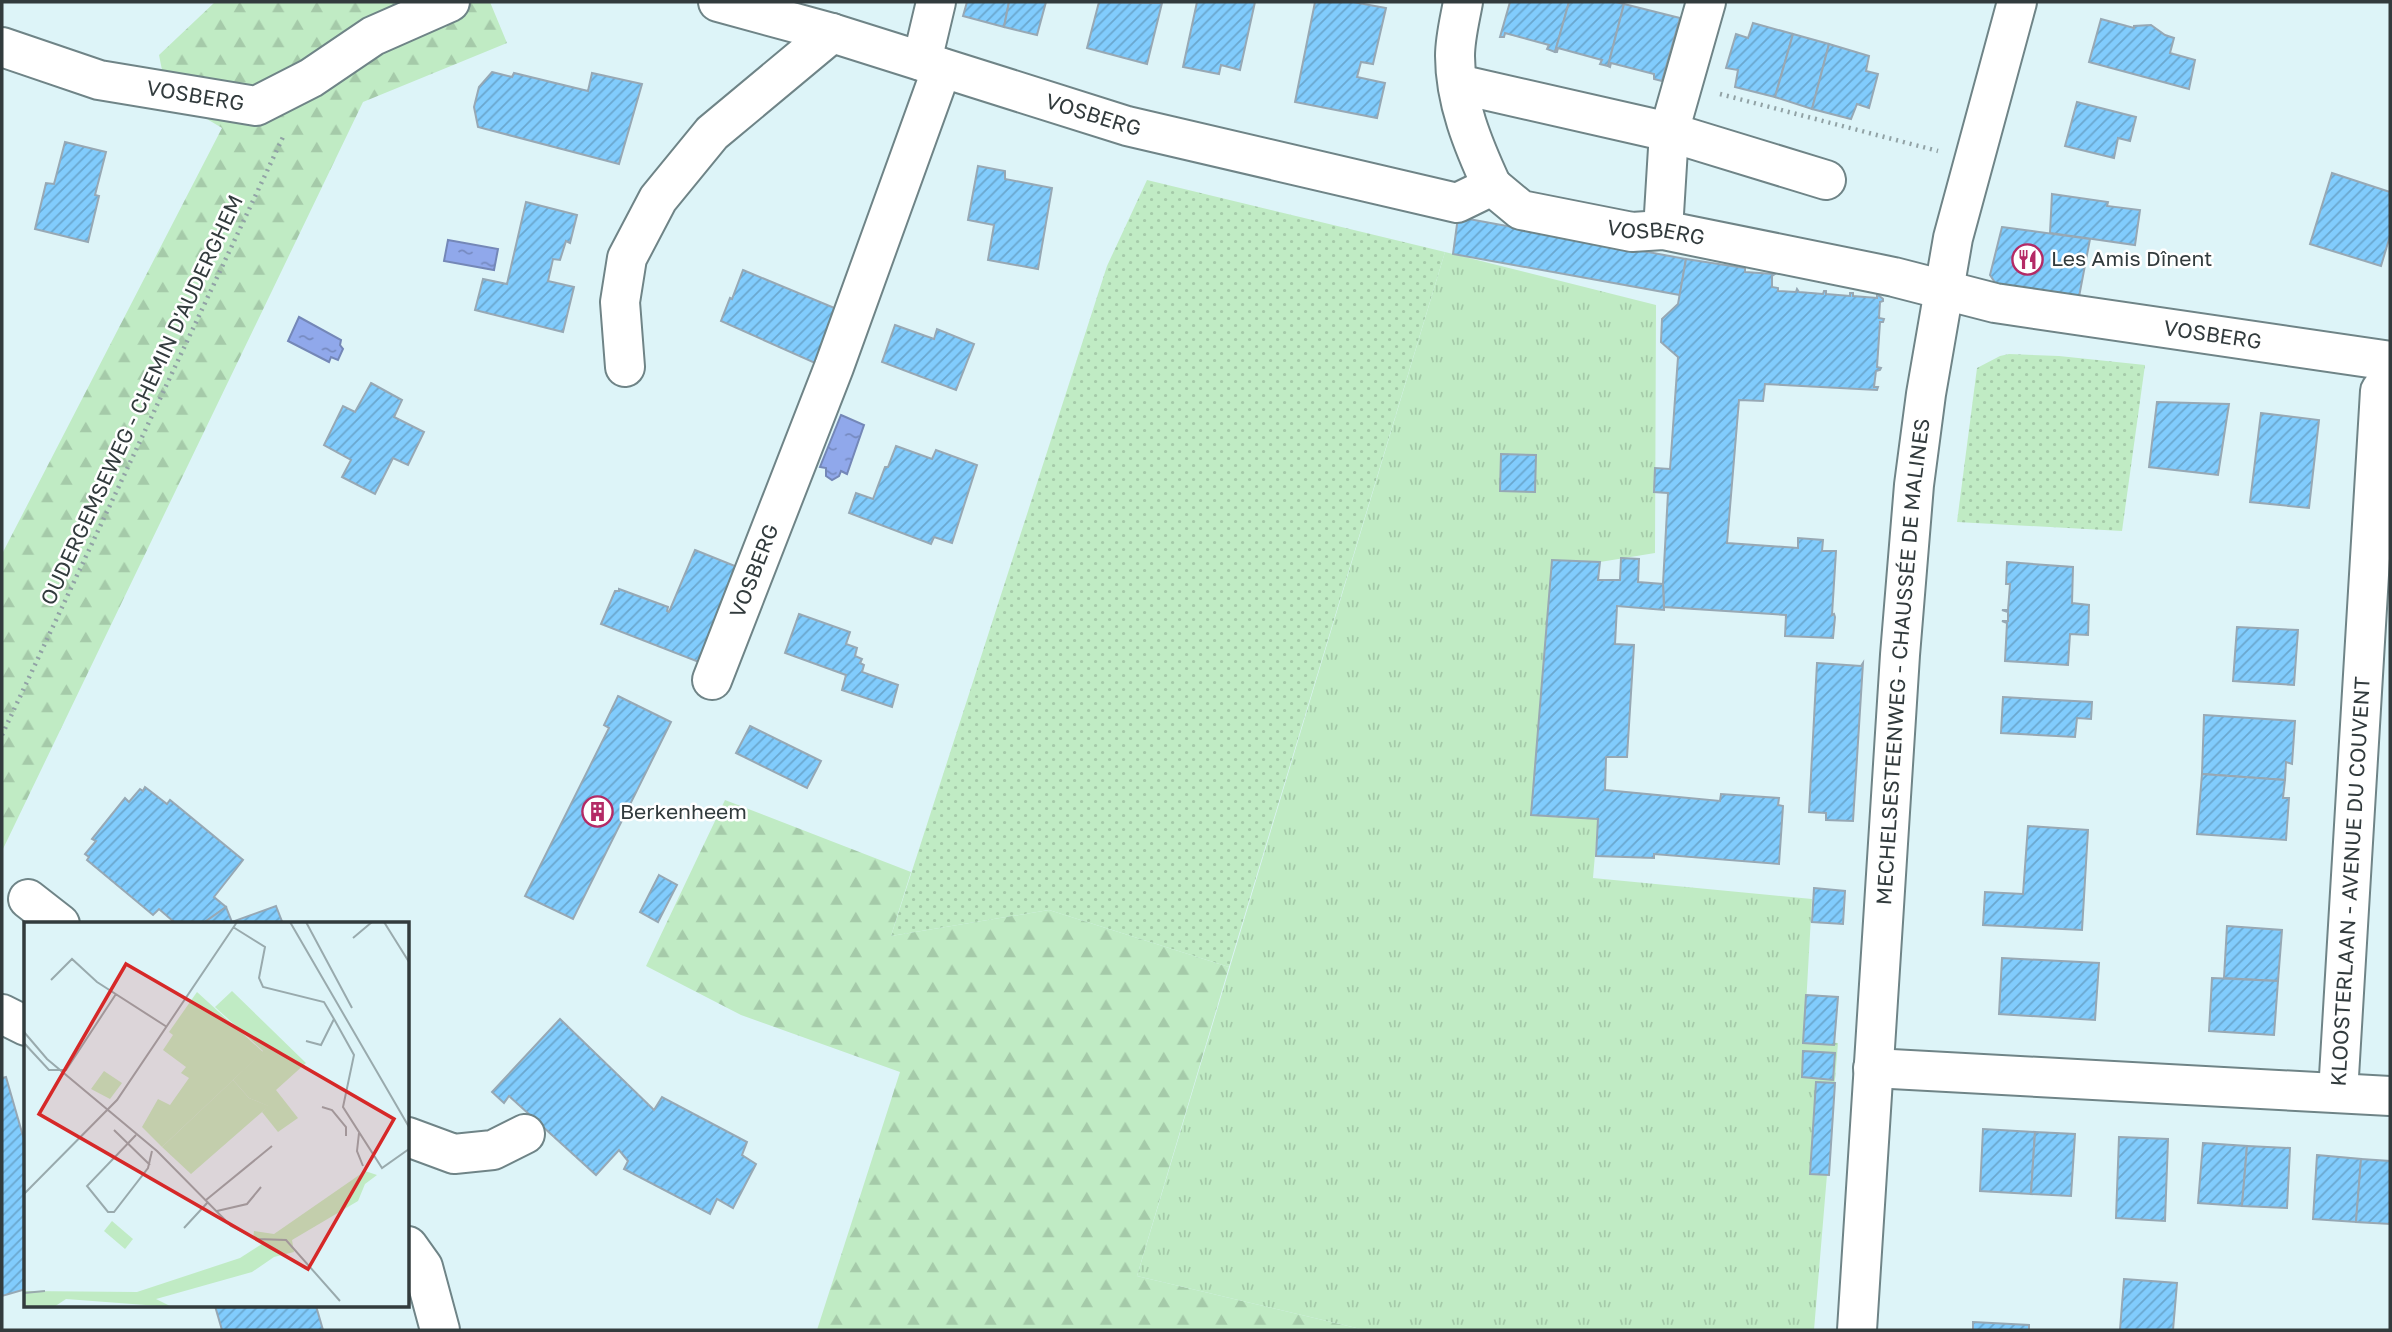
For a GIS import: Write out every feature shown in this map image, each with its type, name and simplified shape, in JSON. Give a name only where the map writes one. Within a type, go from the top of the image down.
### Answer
[{"type":"street","name":"VOSBERG","points":[[2,47],[99,80],[256,106],[311,78],[373,36],[450,2]]},
{"type":"street","name":"VOSBERG","points":[[718,2],[832,33],[1127,126],[1457,203],[1492,186],[1521,210],[1632,232],[1663,230],[1943,289],[1995,303],[2390,361]]},
{"type":"street","name":"VOSBERG","points":[[712,680],[834,367],[932,64],[936,2]]},
{"type":"street","points":[[1463,2],[1455,55],[1458,84],[1471,141],[1492,186]]},
{"type":"street","points":[[1663,230],[1669,132],[1706,2]]},
{"type":"street","name":"MECHELSESTEENWEG - CHAUSSÉE DE MALINES","points":[[1857,1330],[1914,485],[1943,289],[1972,161],[2017,2]]},
{"type":"street","points":[[625,367],[620,302],[627,258],[658,199],[712,133],[832,33]]},
{"type":"street","points":[[1458,84],[1669,132],[1826,180]]},
{"type":"street","name":"KLOOSTERLAAN - AVENUE DU COUVENT","points":[[1874,1068],[2338,1093],[2380,391],[2390,377]]},
{"type":"street","points":[[28,899],[57,922]]},
{"type":"street","points":[[2,1014],[24,1025]]},
{"type":"street","points":[[2338,1093],[2390,1096]]},
{"type":"street","points":[[410,1138],[454,1154],[493,1150],[525,1134]]},
{"type":"street","points":[[410,1249],[423,1267],[440,1330]]},
{"type":"path","name":"OUDERGEMSEWEG - CHEMIN D'AUDERGHEM","points":[[2,735],[311,78]]},
{"type":"path","points":[[1682,84],[1939,152]]},
{"type":"green space","points":[[215,2],[490,2],[507,43],[363,102],[2,851],[2,554],[222,128],[167,95],[159,55]]},
{"type":"green space","points":[[1147,180],[1445,252],[1229,967],[1049,910],[891,936],[1107,266]]},
{"type":"green space","points":[[1445,252],[1656,305],[1655,553],[1600,562],[1552,560],[1531,814],[1598,819],[1593,878],[1812,899],[1804,1041],[1838,1043],[1814,1330],[1365,1330],[1137,1276]]},
{"type":"green space","points":[[2009,354],[2145,365],[2122,531],[1957,522],[1977,368]]},
{"type":"green space","points":[[725,800],[911,872],[891,936],[1049,910],[1229,967],[1137,1276],[1365,1330],[817,1330],[900,1072],[741,1015],[646,966]]},
{"type":"water","points":[[448,240],[498,249],[494,270],[444,261]]},
{"type":"water","points":[[299,317],[341,340],[343,349],[338,360],[331,357],[329,362],[288,341]]},
{"type":"water","points":[[841,415],[864,425],[847,474],[841,471],[839,476],[832,480],[826,476],[826,468],[820,467]]},
{"type":"building","points":[[967,2],[1009,2],[1004,27],[963,16]]},
{"type":"building","points":[[1009,2],[1046,2],[1037,35],[1004,27]]},
{"type":"building","points":[[1099,2],[1162,3],[1147,64],[1087,48]]},
{"type":"building","points":[[1197,2],[1255,2],[1240,70],[1221,65],[1219,74],[1183,67]]},
{"type":"building","points":[[1315,2],[1353,2],[1386,8],[1373,64],[1361,62],[1357,77],[1385,83],[1377,118],[1295,102]]},
{"type":"building","points":[[1510,2],[1569,2],[1555,52],[1547,49],[1549,45],[1505,33],[1504,37],[1500,37]]},
{"type":"building","points":[[1569,2],[1624,4],[1608,66],[1600,64],[1602,60],[1558,48],[1555,52]]},
{"type":"building","points":[[1624,4],[1680,18],[1662,81],[1654,79],[1654,74],[1611,63],[1610,67],[1608,66]]},
{"type":"building","points":[[2101,19],[2134,28],[2151,25],[2174,38],[2170,53],[2195,60],[2189,89],[2089,62]]},
{"type":"building","points":[[1753,23],[1793,34],[1775,97],[1735,87],[1738,70],[1726,68],[1736,34],[1748,38]]},
{"type":"building","points":[[1793,34],[1829,44],[1812,109],[1775,97]]},
{"type":"building","points":[[1829,44],[1869,56],[1866,71],[1878,74],[1869,108],[1857,104],[1851,119],[1812,109]]},
{"type":"building","points":[[492,72],[512,77],[514,73],[588,91],[592,73],[642,84],[619,164],[478,127],[474,107],[479,87]]},
{"type":"building","points":[[2077,102],[2136,117],[2130,141],[2118,138],[2114,158],[2065,146]]},
{"type":"building","points":[[65,142],[106,152],[95,195],[99,196],[88,242],[35,229],[46,183],[54,184]]},
{"type":"building","points":[[978,166],[1005,171],[1005,179],[1052,188],[1038,269],[988,260],[994,225],[968,220]]},
{"type":"building","points":[[2332,173],[2390,192],[2390,236],[2381,266],[2310,244]]},
{"type":"building","points":[[2052,194],[2108,202],[2107,206],[2140,210],[2135,245],[2050,233]]},
{"type":"building","points":[[526,202],[577,215],[570,243],[566,241],[560,260],[553,259],[548,281],[574,287],[563,332],[475,310],[483,279],[507,284]]},
{"type":"building","points":[[1458,217],[1686,259],[1680,295],[1453,254]]},
{"type":"building","points":[[2002,227],[2090,239],[2079,297],[1998,287],[1990,275]]},
{"type":"building","points":[[1686,259],[1745,268],[1745,272],[1775,274],[1772,276],[1772,287],[1778,288],[1778,291],[1796,292],[1797,289],[1799,292],[1823,294],[1826,291],[1826,294],[1850,296],[1850,293],[1853,293],[1853,296],[1877,298],[1877,294],[1883,299],[1880,302],[1879,318],[1884,319],[1880,322],[1877,367],[1881,368],[1876,371],[1874,387],[1878,387],[1877,390],[1765,384],[1763,401],[1739,400],[1727,543],[1798,548],[1798,538],[1823,540],[1822,551],[1836,551],[1833,638],[1785,636],[1786,615],[1664,607],[1668,493],[1654,492],[1655,468],[1670,469],[1678,357],[1661,342],[1662,319],[1678,304]]},
{"type":"building","points":[[743,270],[837,309],[815,363],[721,321]]},
{"type":"building","points":[[895,325],[934,339],[937,329],[974,344],[956,390],[882,362]]},
{"type":"building","points":[[371,383],[402,400],[394,417],[424,432],[408,465],[393,458],[375,494],[342,477],[351,460],[324,445],[343,406],[355,412]]},
{"type":"building","points":[[2157,402],[2229,404],[2218,475],[2149,467]]},
{"type":"building","points":[[2261,413],[2319,420],[2309,508],[2250,502]]},
{"type":"building","points":[[896,446],[932,459],[936,450],[977,465],[952,543],[934,537],[931,544],[849,513],[856,493],[873,499]]},
{"type":"building","points":[[1501,454],[1536,455],[1535,492],[1500,491]]},
{"type":"building","points":[[695,550],[740,568],[704,664],[601,624],[615,591],[619,589],[668,607],[669,612]]},
{"type":"building","points":[[1621,558],[1639,559],[1638,582],[1663,584],[1664,610],[1617,606],[1615,644],[1634,645],[1627,757],[1606,757],[1605,790],[1720,801],[1721,794],[1779,798],[1778,805],[1783,806],[1779,864],[1654,854],[1654,858],[1596,856],[1598,819],[1531,815],[1552,560],[1600,562],[1598,580],[1620,580]]},
{"type":"building","points":[[2007,562],[2073,567],[2072,603],[2089,605],[2088,635],[2070,634],[2068,665],[2005,661],[2007,623],[2002,621],[2008,621],[2008,612],[2002,610],[2008,610],[2010,584],[2006,584]]},
{"type":"building","points":[[799,614],[850,632],[846,644],[857,648],[855,656],[862,659],[862,672],[898,685],[892,707],[842,690],[846,675],[785,653]]},
{"type":"building","points":[[2237,627],[2298,630],[2294,685],[2233,681]]},
{"type":"building","points":[[1817,663],[1861,666],[1863,663],[1853,821],[1826,820],[1826,813],[1809,812]]},
{"type":"building","name":"Berkenheem","points":[[618,696],[671,722],[573,919],[525,896],[609,728],[604,725]]},
{"type":"building","points":[[2003,697],[2092,702],[2091,719],[2077,718],[2075,737],[2001,733]]},
{"type":"building","points":[[2204,715],[2295,721],[2292,764],[2286,762],[2285,780],[2202,774]]},
{"type":"building","points":[[750,726],[821,761],[807,788],[736,753]]},
{"type":"building","points":[[2202,774],[2285,780],[2283,798],[2289,798],[2286,840],[2197,834]]},
{"type":"building","points":[[145,787],[167,804],[170,800],[243,860],[214,897],[226,907],[205,922],[174,922],[159,909],[153,915],[87,860],[89,857],[85,854],[96,841],[92,839],[125,798],[129,802],[140,789],[143,791]]},
{"type":"building","points":[[2028,826],[2088,830],[2082,930],[1983,925],[1985,892],[2023,894]]},
{"type":"building","points":[[659,875],[677,885],[658,922],[640,912]]},
{"type":"building","points":[[1814,888],[1845,891],[1843,924],[1812,922]]},
{"type":"building","points":[[276,906],[282,922],[232,922]]},
{"type":"building","points":[[226,907],[232,922],[205,922]]},
{"type":"building","points":[[2227,926],[2282,930],[2278,981],[2224,978]]},
{"type":"building","points":[[2002,958],[2099,963],[2095,1020],[1999,1014]]},
{"type":"building","points":[[2212,978],[2278,981],[2274,1035],[2209,1031]]},
{"type":"building","points":[[1806,995],[1838,997],[1834,1045],[1803,1043]]},
{"type":"building","points":[[560,1019],[654,1110],[662,1097],[747,1142],[742,1155],[756,1164],[733,1208],[717,1199],[710,1214],[624,1169],[628,1161],[619,1150],[596,1175],[509,1096],[504,1103],[492,1092]]},
{"type":"building","points":[[1803,1051],[1835,1053],[1833,1080],[1802,1077]]},
{"type":"building","points":[[6,1077],[24,1136],[24,1290],[2,1296],[2,1078]]},
{"type":"building","points":[[1816,1082],[1835,1083],[1829,1175],[1810,1174]]},
{"type":"building","points":[[1983,1129],[2035,1132],[2031,1194],[1980,1191]]},
{"type":"building","points":[[2035,1132],[2075,1134],[2071,1196],[2031,1194]]},
{"type":"building","points":[[2119,1137],[2168,1139],[2165,1221],[2116,1218]]},
{"type":"building","points":[[2203,1143],[2247,1146],[2242,1206],[2198,1203]]},
{"type":"building","points":[[2247,1146],[2290,1148],[2287,1208],[2242,1206]]},
{"type":"building","points":[[2317,1155],[2361,1159],[2356,1222],[2313,1219]]},
{"type":"building","points":[[2361,1159],[2390,1161],[2390,1224],[2356,1222]]},
{"type":"building","points":[[2124,1279],[2177,1283],[2173,1330],[2120,1330]]},
{"type":"building","points":[[216,1308],[317,1308],[323,1330],[222,1330]]},
{"type":"building","points":[[1973,1322],[2029,1325],[2029,1330],[1973,1330]]},
{"type":"place","name":"Les Amis Dînent","points":[[2028,259]]},
{"type":"place","name":"Berkenheem","points":[[597,812]]}]
